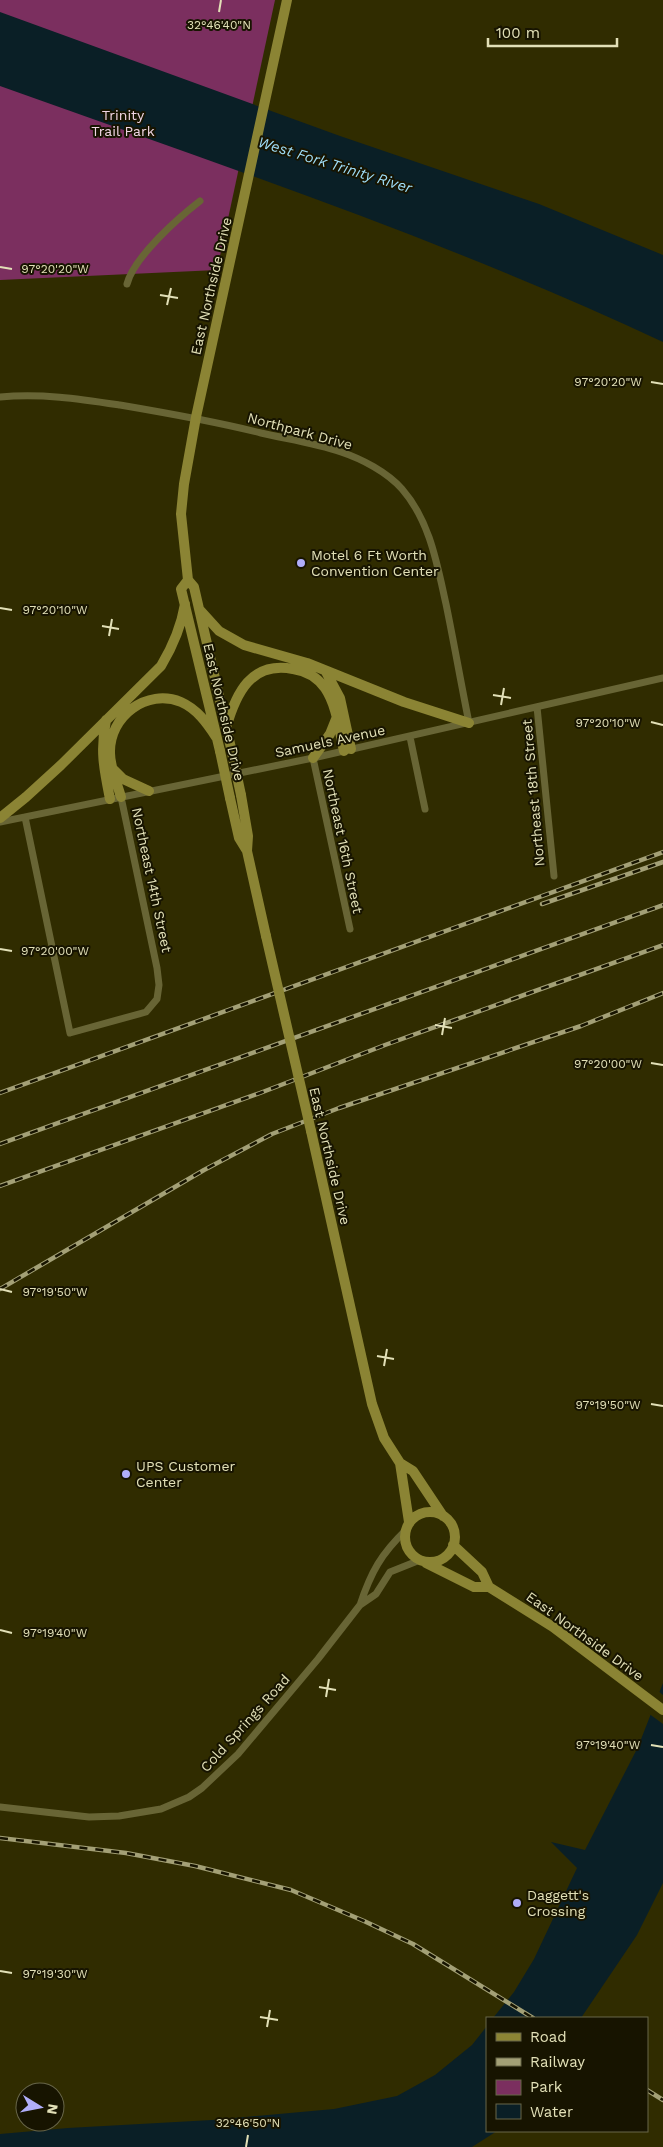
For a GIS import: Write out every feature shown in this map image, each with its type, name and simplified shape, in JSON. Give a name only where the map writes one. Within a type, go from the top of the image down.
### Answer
[{"type":"street","name":"East Northside Drive","points":[[287,0],[196,417],[184,484],[181,514],[188,580],[194,588],[231,748],[248,836],[247,851],[372,1404],[384,1438],[400,1463],[412,1471],[443,1516]]},
{"type":"street","points":[[127,284],[132,271],[174,222],[200,201]]},
{"type":"street","name":"Northpark Drive","points":[[0,397],[47,396],[75,398],[196,417],[340,452],[365,462],[402,489],[420,516],[428,534],[453,636],[469,722]]},
{"type":"street","name":"East Northside Drive","points":[[188,580],[181,589],[239,838],[247,851]]},
{"type":"street","points":[[0,820],[26,798],[160,666],[171,651],[179,631],[185,604]]},
{"type":"street","points":[[197,607],[219,631],[244,645],[307,662],[326,672],[433,713],[469,722]]},
{"type":"street","points":[[226,729],[233,706],[248,681],[260,672],[276,668],[301,670],[318,680],[329,694],[348,750]]},
{"type":"street","points":[[326,672],[342,704],[348,750]]},
{"type":"street","name":"Samuels Avenue","points":[[0,820],[25,817],[313,758],[663,678]]},
{"type":"street","points":[[121,797],[110,753],[114,730],[125,714],[134,706],[148,701],[172,699],[198,714],[216,737]]},
{"type":"street","name":"Northeast 18th Street","points":[[538,707],[554,876]]},
{"type":"street","points":[[313,758],[330,734],[336,718]]},
{"type":"street","points":[[106,720],[102,739],[102,760],[110,799]]},
{"type":"street","points":[[410,737],[425,809]]},
{"type":"street","name":"Northeast 16th Street","points":[[313,758],[350,929]]},
{"type":"street","points":[[113,769],[123,779],[149,791]]},
{"type":"street","name":"Northeast 14th Street","points":[[25,817],[70,1032],[146,1012],[157,999],[159,985],[157,968],[121,797]]},
{"type":"street","name":"East Northside Drive","points":[[400,1463],[408,1526]]},
{"type":"street","points":[[431,1512],[443,1516],[451,1525],[454,1533],[453,1545],[447,1555],[440,1560],[422,1561],[410,1553],[406,1546],[404,1538],[408,1526],[423,1513],[431,1512]]},
{"type":"street","name":"Cold Springs Road","points":[[360,1605],[369,1577],[390,1545],[408,1526]]},
{"type":"street","name":"East Northside Drive","points":[[453,1545],[482,1572],[489,1586],[572,1641],[663,1710]]},
{"type":"street","name":"East Northside Drive","points":[[422,1561],[474,1587],[489,1586]]},
{"type":"street","name":"Cold Springs Road","points":[[0,1807],[89,1817],[119,1816],[160,1809],[189,1797],[202,1788],[238,1754],[318,1659],[360,1605],[376,1594],[390,1572],[422,1561]]},
{"type":"green space","name":"Trinity Trail Park","points":[[0,0],[275,0],[217,270],[0,280]]},
{"type":"water","name":"West Fork Trinity River","points":[[0,12],[340,136],[539,204],[663,255],[663,342],[582,305],[418,238],[0,86]]},
{"type":"water","points":[[663,1683],[663,1883],[637,1935],[582,2017],[494,2017],[514,1992],[534,1959],[577,1868],[551,1842],[585,1850],[638,1747]]},
{"type":"water","points":[[486,2027],[486,2132],[495,2132],[472,2147],[0,2147],[0,2134],[65,2132],[65,2128],[68,2128],[212,2120],[334,2109],[397,2096],[435,2075],[472,2045]]},
{"type":"pier","points":[[657,1690],[663,1695],[663,1724],[648,1713]]},
{"type":"railway","points":[[0,1093],[663,852]]},
{"type":"railway","points":[[542,904],[663,862]]},
{"type":"railway","points":[[0,1144],[663,905]]},
{"type":"railway","points":[[0,1186],[663,945]]},
{"type":"railway","points":[[0,1289],[204,1170],[272,1134],[339,1108],[581,1026],[663,993]]},
{"type":"railway","points":[[0,1838],[126,1853],[195,1866],[291,1890],[413,1944],[531,2017]]},
{"type":"railway","points":[[648,2091],[663,2100]]},
{"type":"place","name":"Motel 6 Ft Worth Convention Center","points":[[301,563]]},
{"type":"place","name":"UPS Customer Center","points":[[126,1474]]},
{"type":"place","name":"Daggett's Crossing","points":[[517,1903]]}]
